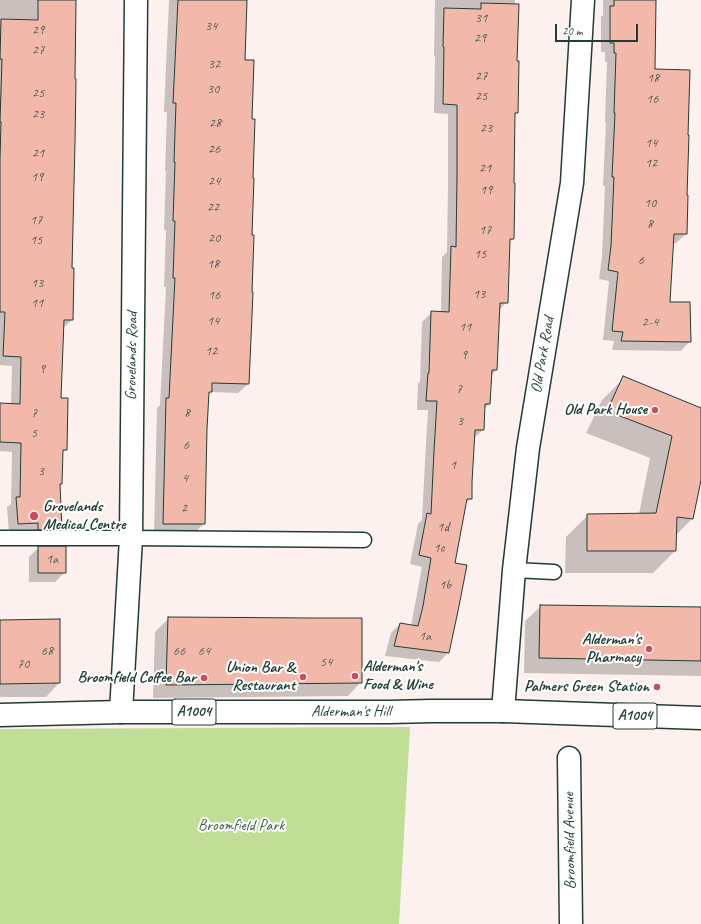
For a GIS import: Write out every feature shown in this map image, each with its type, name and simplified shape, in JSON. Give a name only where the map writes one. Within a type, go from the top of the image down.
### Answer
[{"type":"street","name":"Grovelands Road","points":[[121,712],[131,538],[136,0]]},
{"type":"street","name":"Old Park Road","points":[[503,711],[514,570],[528,448],[572,183],[583,0]]},
{"type":"street","name":"Alderman's Hill","points":[[0,715],[121,712],[389,712],[431,710],[701,718]]},
{"type":"street","name":"Broomfield Avenue","points":[[569,758],[571,924]]},
{"type":"lane","points":[[0,538],[364,540]]},
{"type":"lane","points":[[514,570],[554,572]]},
{"type":"green space","name":"Broomfield Park","points":[[410,727],[399,924],[0,924],[0,729]]},
{"type":"building","points":[[38,0],[76,0],[72,268],[74,268],[73,320],[64,320],[61,398],[68,398],[67,450],[63,450],[62,484],[60,484],[62,530],[38,530],[38,523],[18,524],[16,497],[20,497],[21,443],[0,442],[0,403],[20,404],[21,357],[3,356],[5,312],[0,312],[1,19],[38,20]]},
{"type":"building","points":[[178,0],[247,0],[245,60],[254,60],[252,119],[255,119],[252,235],[254,235],[249,384],[212,383],[212,392],[209,392],[205,524],[163,524],[166,398],[169,398],[175,278],[173,278],[175,221],[173,221],[176,103],[173,103]]},
{"type":"building","points":[[614,0],[656,0],[655,69],[690,70],[687,234],[674,234],[670,302],[690,302],[691,342],[621,341],[623,332],[612,331],[618,272],[608,270],[611,246],[614,177],[612,177],[616,53],[614,53],[614,43],[610,43],[610,6],[614,6]]},
{"type":"building","points":[[481,3],[519,4],[517,61],[519,61],[518,113],[515,113],[514,239],[510,239],[508,303],[500,303],[497,370],[492,370],[490,404],[485,404],[484,430],[475,430],[472,499],[467,499],[455,563],[467,565],[449,653],[394,646],[400,623],[418,626],[431,558],[419,555],[427,513],[431,514],[437,401],[426,401],[429,373],[431,311],[449,312],[451,246],[456,247],[457,105],[443,104],[444,8],[481,9]]},
{"type":"building","points":[[623,376],[701,408],[701,480],[693,519],[677,517],[676,551],[587,551],[587,514],[656,513],[672,436],[607,411]]},
{"type":"building","points":[[38,546],[66,546],[66,573],[38,573]]},
{"type":"building","points":[[540,605],[701,607],[701,661],[539,658]]},
{"type":"building","points":[[168,617],[362,618],[362,683],[166,685]]},
{"type":"building","points":[[60,619],[60,683],[0,684],[0,620]]},
{"type":"place","name":"Old Park House","points":[[655,410]]},
{"type":"place","name":"Grovelands Medical Centre","points":[[34,516]]},
{"type":"place","name":"Alderman's Pharmacy","points":[[649,649]]},
{"type":"place","name":"Alderman's Food & Wine","points":[[355,676]]},
{"type":"place","name":"Union Bar & Restaurant","points":[[303,677]]},
{"type":"place","name":"Broomfield Coffee Bar","points":[[204,678]]},
{"type":"place","name":"Palmers Green Station","points":[[657,687]]}]
